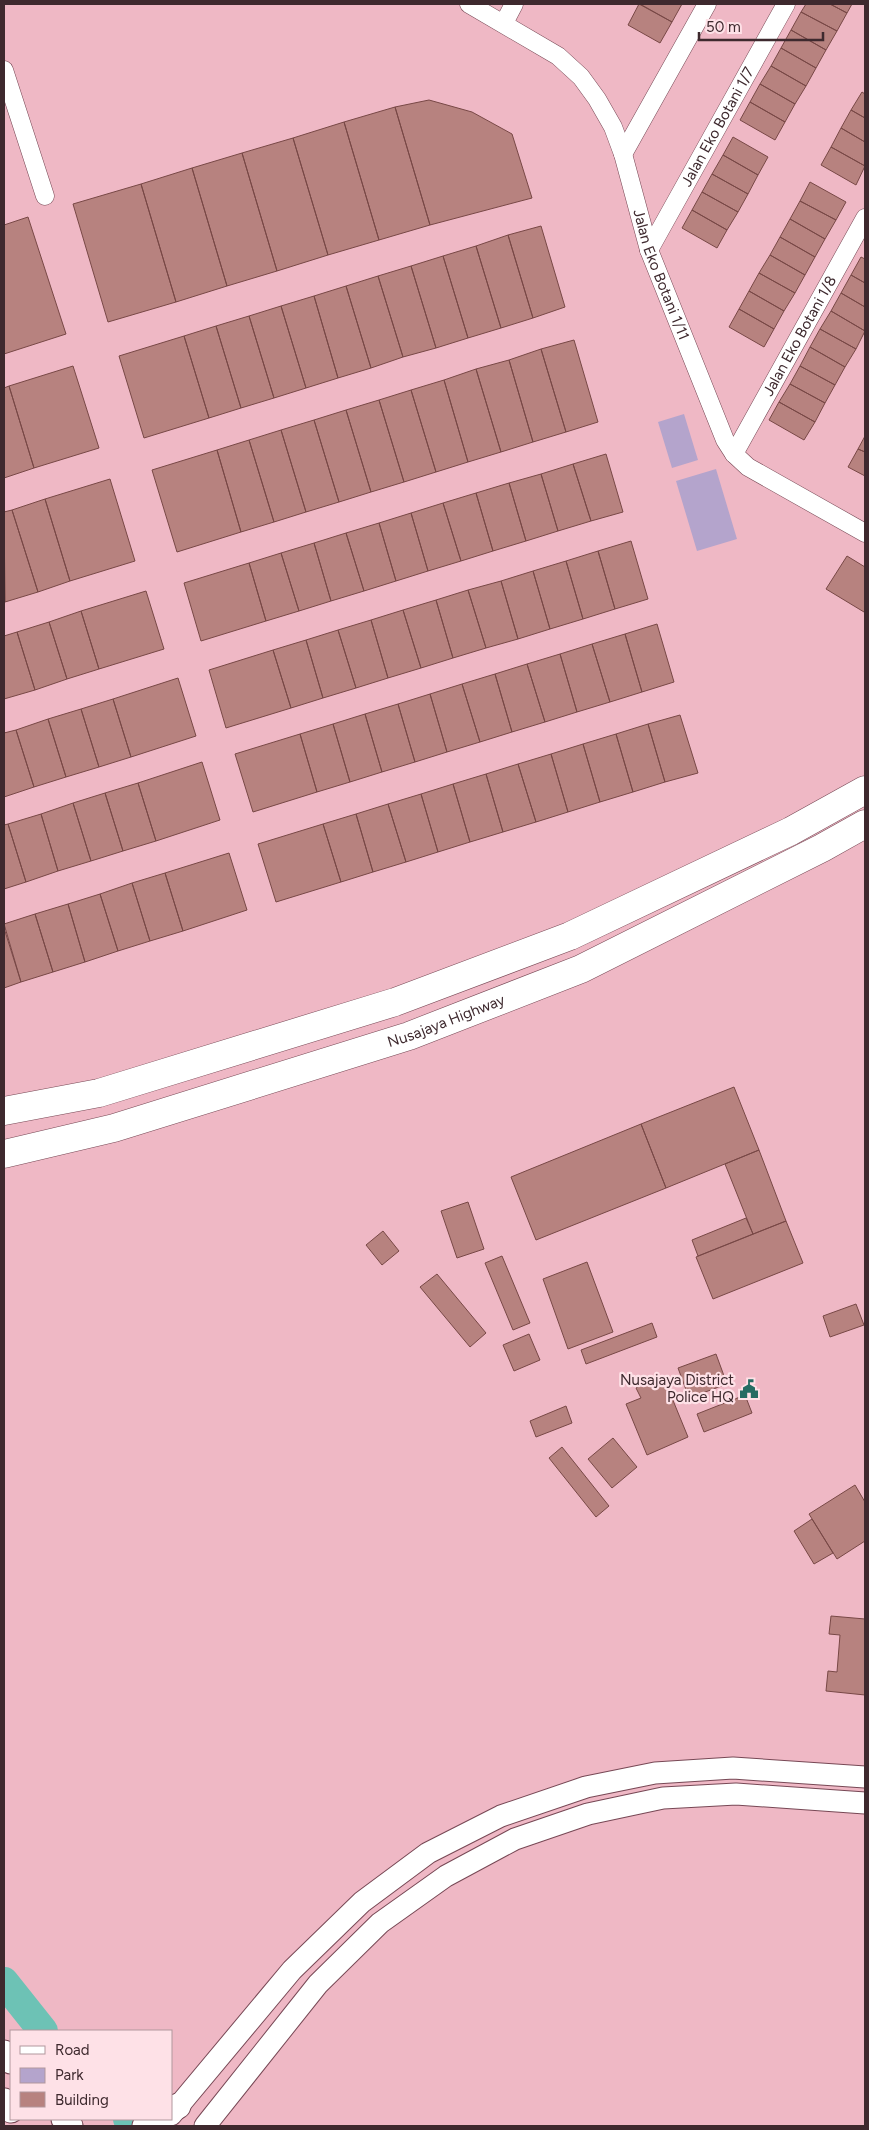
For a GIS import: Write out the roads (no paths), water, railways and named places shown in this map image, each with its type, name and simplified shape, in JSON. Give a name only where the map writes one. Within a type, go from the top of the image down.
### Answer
[{"type":"main road","points":[[4,1111],[100,1093],[404,999],[570,936],[791,831],[865,790]]},
{"type":"main road","name":"Nusajaya Highway","points":[[4,1154],[114,1128],[410,1036],[581,968],[814,853],[865,824]]},
{"type":"main road","points":[[145,2126],[157,2120]]},
{"type":"street","name":"Jalan Eko Botani 1/11","points":[[469,4],[558,56],[581,77],[613,127],[623,154],[649,250],[726,440],[734,454],[748,467],[865,533]]},
{"type":"street","points":[[504,23],[514,4]]},
{"type":"street","points":[[623,154],[707,4]]},
{"type":"street","name":"Jalan Eko Botani 1/7","points":[[649,250],[786,4]]},
{"type":"street","points":[[4,70],[45,196]]},
{"type":"street","name":"Jalan Eko Botani 1/8","points":[[734,454],[865,218]]},
{"type":"street","points":[[172,2110],[292,1970],[362,1902],[428,1853],[501,1816],[586,1787],[655,1773],[733,1768],[865,1777]]},
{"type":"street","points":[[205,2126],[318,1984],[380,1923],[446,1876],[515,1839],[588,1814],[663,1798],[736,1794],[865,1803]]},
{"type":"waterway","points":[[4,1982],[42,2030]]},
{"type":"waterway","points":[[129,2120],[137,2126]]},
{"type":"place","name":"Nusajaya District Police HQ","points":[[749,1389]]}]
